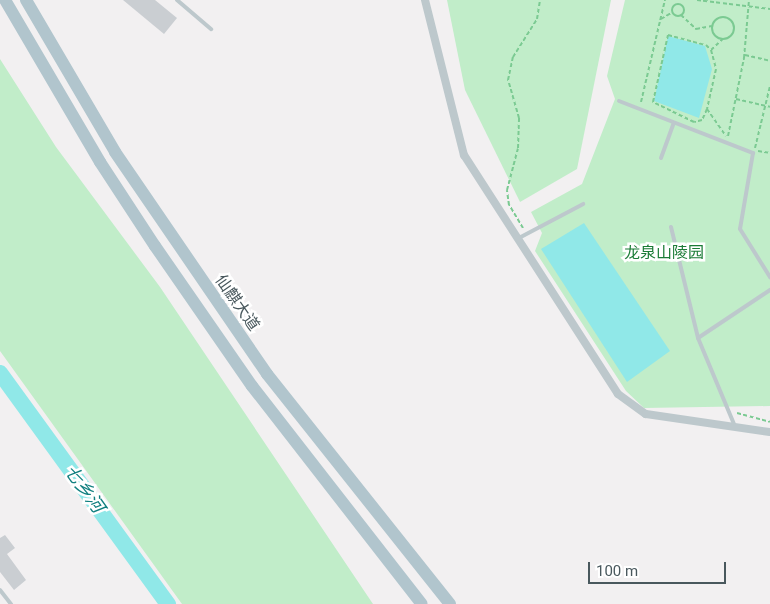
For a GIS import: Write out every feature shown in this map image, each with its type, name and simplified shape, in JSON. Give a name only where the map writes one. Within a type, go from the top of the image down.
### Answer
[{"type":"main road","points":[[5,0],[100,162],[155,246],[252,386],[422,604]]},
{"type":"main road","name":"仙麒大道","points":[[26,0],[115,152],[267,374],[450,604]]},
{"type":"street","points":[[425,0],[464,155],[627,405],[646,414],[734,424],[770,432]]},
{"type":"lane","points":[[180,1],[211,29]]},
{"type":"lane","points":[[619,102],[754,151],[740,229],[770,277]]},
{"type":"lane","points":[[661,158],[674,123]]},
{"type":"lane","points":[[517,239],[582,204]]},
{"type":"lane","points":[[670,228],[698,338],[734,424]]},
{"type":"lane","points":[[698,338],[770,290]]},
{"type":"lane","points":[[0,590],[11,604]]},
{"type":"path","points":[[527,234],[509,205],[507,190],[518,148],[519,118],[508,80],[513,57],[537,19],[540,0]]},
{"type":"path","points":[[640,110],[665,0]]},
{"type":"path","points":[[697,0],[749,8],[770,9]]},
{"type":"path","points":[[727,141],[745,55],[749,0]]},
{"type":"path","points":[[660,20],[671,12],[671,8],[680,4],[681,15]]},
{"type":"path","points":[[671,12],[681,15],[696,29],[712,26],[726,16],[733,21],[735,30],[711,50]]},
{"type":"path","points":[[712,26],[714,34],[723,39]]},
{"type":"path","points":[[668,35],[706,44],[711,50],[716,69],[708,109],[702,120],[694,122],[656,104],[653,94],[668,35]]},
{"type":"path","points":[[745,55],[770,61]]},
{"type":"path","points":[[770,86],[754,151],[770,153]]},
{"type":"path","points":[[736,99],[770,107]]},
{"type":"path","points":[[708,109],[727,141]]},
{"type":"path","points":[[730,411],[770,422]]},
{"type":"green space","points":[[447,0],[611,0],[577,169],[520,202],[465,90]]},
{"type":"green space","name":"龙泉山陵园","points":[[625,0],[770,0],[770,406],[644,408],[626,391],[535,251],[542,233],[531,212],[582,184],[615,99],[607,76]]},
{"type":"green space","points":[[0,59],[56,147],[160,287],[373,604],[182,604],[0,351]]},
{"type":"water","points":[[668,36],[705,46],[712,69],[699,118],[654,101]]},
{"type":"water","points":[[584,223],[670,351],[627,382],[541,249]]},
{"type":"building","points":[[123,0],[155,0],[177,18],[164,34]]},
{"type":"building","points":[[5,535],[15,548],[7,554],[26,580],[14,590],[0,572],[0,538]]},
{"type":"waterway","name":"七乡河","points":[[0,373],[168,604]]}]
